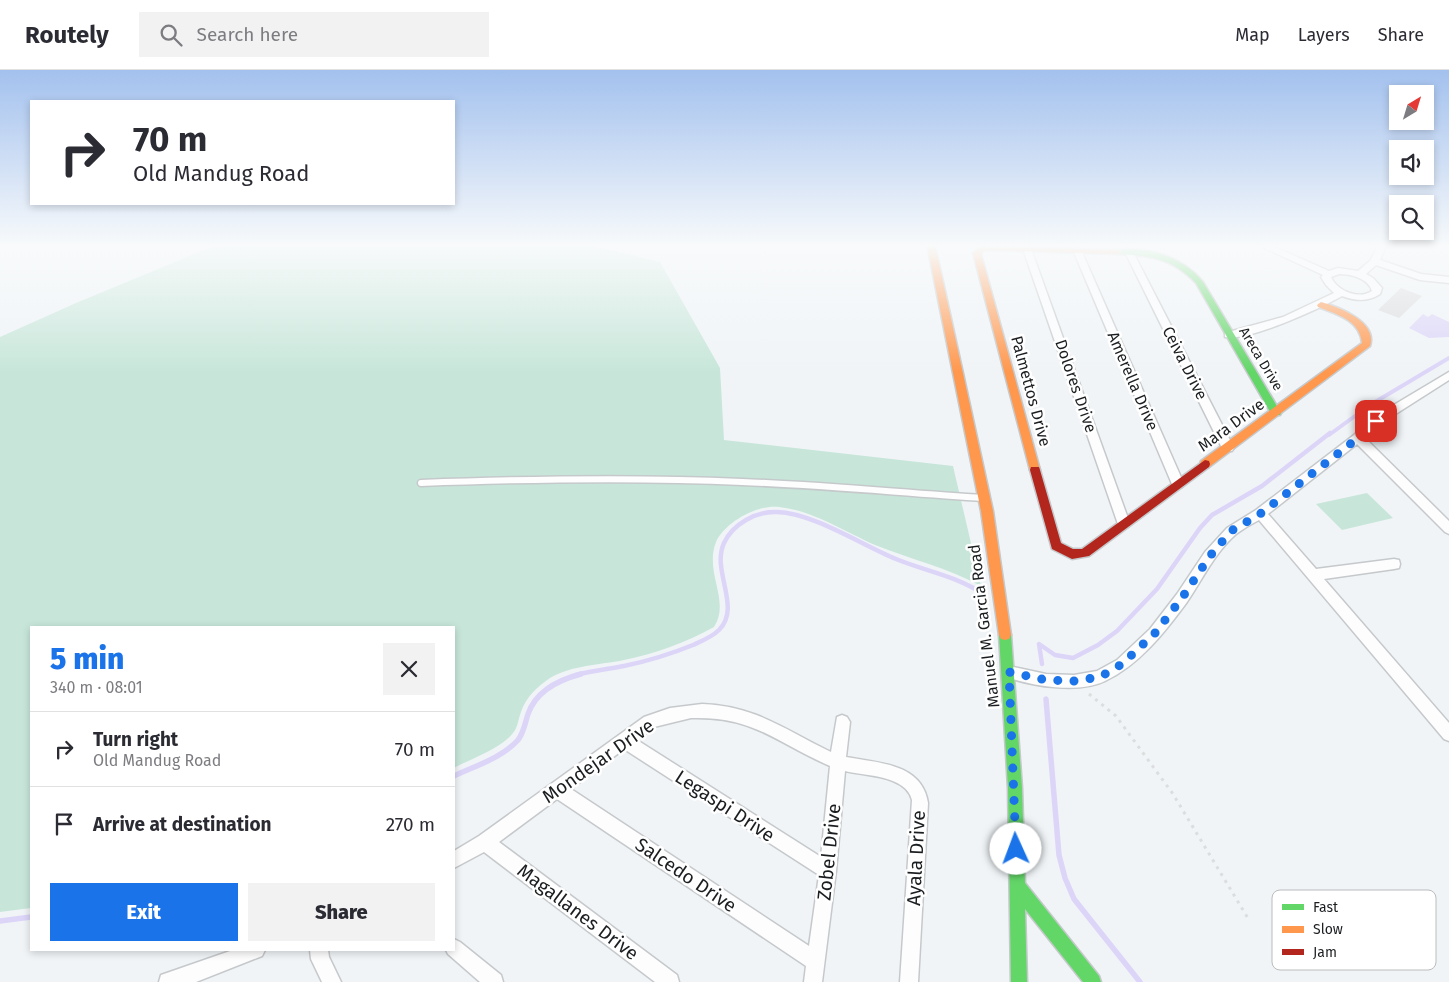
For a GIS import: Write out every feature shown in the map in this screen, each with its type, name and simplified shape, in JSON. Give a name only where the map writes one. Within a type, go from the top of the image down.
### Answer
[{"type":"street","name":"Manuel M. Garcia Road","points":[[940,288],[984,498],[1001,602],[1009,672],[1018,887],[1018,982]]},
{"type":"street","name":"Palmettos Drive","points":[[986,288],[1056,546]]},
{"type":"street","name":"Dolores Drive","points":[[1041,288],[1124,524]]},
{"type":"street","name":"Amerella Drive","points":[[1094,288],[1178,484]]},
{"type":"street","name":"Ceiva Drive","points":[[1146,288],[1228,448]]},
{"type":"street","name":"Areca Drive","points":[[1201,288],[1276,413]]},
{"type":"street","points":[[1335,288],[1341,292],[1360,297],[1374,296],[1378,292],[1377,288]]},
{"type":"street","points":[[1229,335],[1257,329],[1300,315],[1321,305],[1341,292]]},
{"type":"street","name":"Mara Drive","points":[[1056,546],[1072,554],[1085,553],[1367,344],[1367,333],[1359,324],[1321,305]]},
{"type":"street","points":[[1009,672],[1046,680],[1074,681],[1100,677],[1122,664],[1155,633],[1182,598],[1210,556],[1231,531],[1260,514],[1358,438],[1376,421],[1449,375]]},
{"type":"street","points":[[1358,438],[1449,529]]},
{"type":"street","points":[[1260,514],[1449,734]]},
{"type":"street","points":[[1313,575],[1394,564]]},
{"type":"street","name":"Mondejar Drive","points":[[455,859],[485,842],[649,722],[666,715],[687,711],[735,714],[756,721],[838,762]]},
{"type":"street","name":"Zobel Drive","points":[[813,982],[828,871],[842,722]]},
{"type":"street","name":"Legaspi Drive","points":[[623,740],[828,871]]},
{"type":"street","name":"Ayala Drive","points":[[838,762],[894,775],[908,781],[916,788],[919,795],[910,982]]},
{"type":"street","name":"Salcedo Drive","points":[[557,789],[815,961]]},
{"type":"street","name":"Magallanes Drive","points":[[485,842],[670,982]]},
{"type":"street","points":[[1018,887],[1093,982]]},
{"type":"street","points":[[455,949],[494,982]]},
{"type":"street","points":[[168,982],[205,976],[254,951]]},
{"type":"street","points":[[319,951],[320,959],[332,982]]},
{"type":"lane","points":[[420,483],[588,478],[686,480],[786,484],[984,498]]},
{"type":"path","points":[[1074,681],[1116,716],[1173,794],[1249,920]]},
{"type":"green space","points":[[113,288],[674,288],[720,368],[724,440],[953,466],[981,586],[942,569],[875,545],[803,512],[779,507],[762,508],[752,511],[734,521],[720,535],[716,542],[713,553],[713,565],[720,607],[714,627],[693,638],[659,651],[624,660],[567,670],[550,678],[529,697],[523,707],[516,728],[508,738],[494,748],[455,768],[455,626],[30,626],[30,908],[0,912],[0,337]]},
{"type":"green space","points":[[1367,493],[1393,518],[1342,530],[1316,504]]},
{"type":"shaded area","points":[[1423,314],[1428,317],[1432,314],[1449,322],[1449,337],[1429,338],[1409,328]]},
{"type":"building","points":[[1401,288],[1422,296],[1399,318],[1378,310]]},
{"type":"waterway","points":[[1329,435],[1370,405],[1449,358]]},
{"type":"waterway","points":[[1042,664],[1039,644],[1055,655],[1073,658],[1098,645],[1117,631],[1157,589],[1200,528],[1212,515],[1262,486],[1330,433]]},
{"type":"waterway","points":[[576,675],[659,657],[707,639],[719,630],[725,621],[728,611],[721,565],[724,543],[733,530],[746,520],[769,512],[791,514],[822,524],[896,559],[952,578],[983,594]]},
{"type":"waterway","points":[[455,776],[488,761],[512,746],[520,737],[528,714],[536,699],[556,683],[581,674]]},
{"type":"waterway","points":[[1046,699],[1059,855],[1065,878],[1074,899],[1140,982]]},
{"type":"waterway","points":[[0,921],[30,917]]},
{"type":"traffic: fast","points":[[1202,288],[1276,413]]},
{"type":"traffic: fast","points":[[1005,635],[1015,788],[1019,982]]},
{"type":"traffic: fast","points":[[1018,887],[1093,982]]},
{"type":"traffic: slow","points":[[940,288],[987,511],[1005,635]]},
{"type":"traffic: slow","points":[[986,288],[1035,470]]},
{"type":"traffic: slow","points":[[1205,464],[1367,344],[1366,336],[1358,323],[1321,305]]},
{"type":"traffic: jam","points":[[1035,470],[1056,546],[1072,554],[1085,553],[1205,464]]},
{"type":"route","points":[[1016,849],[1009,672],[1046,680],[1074,681],[1100,677],[1122,664],[1155,633],[1182,598],[1210,556],[1231,531],[1260,514],[1358,438],[1376,421]]}]
